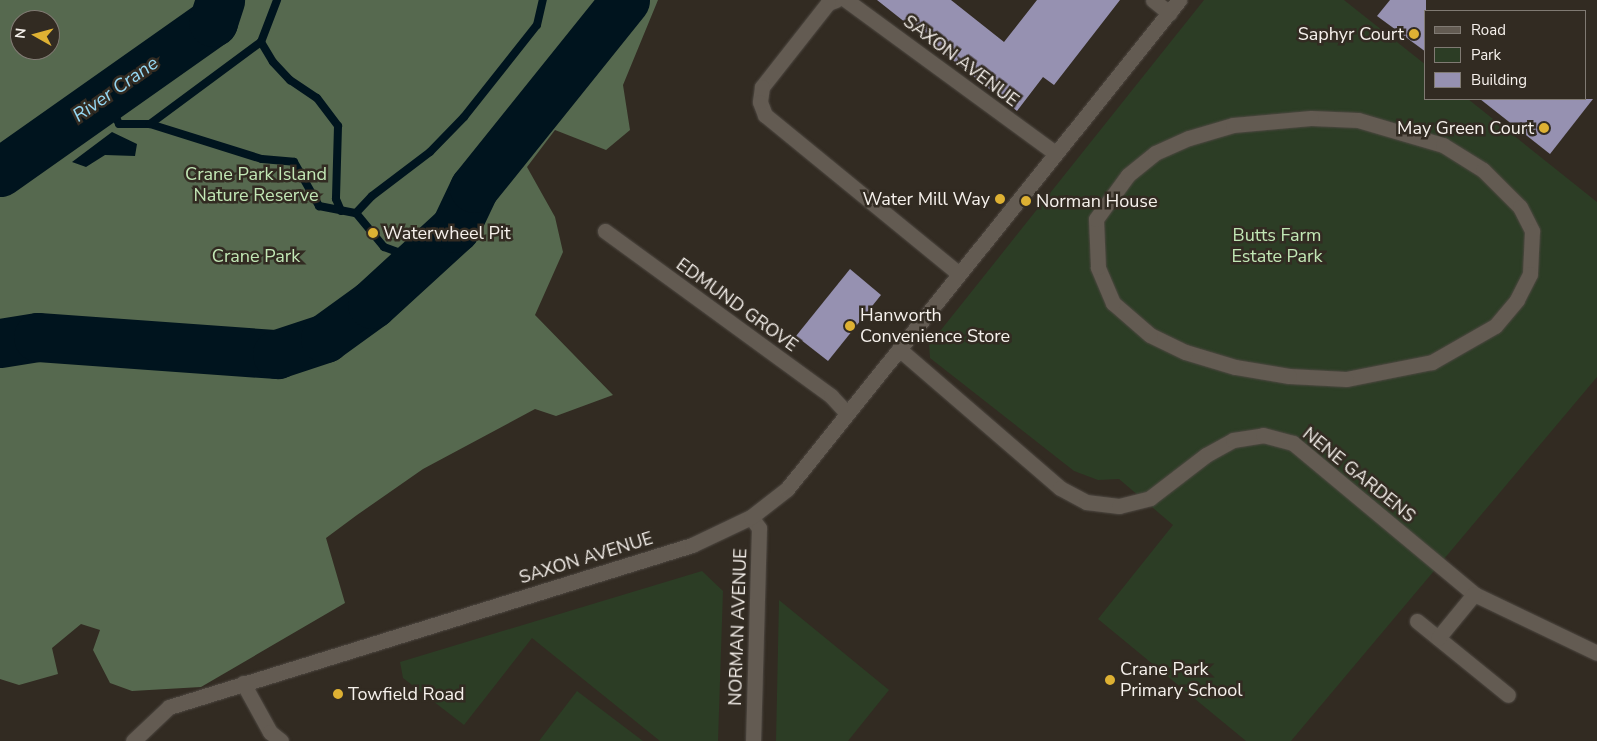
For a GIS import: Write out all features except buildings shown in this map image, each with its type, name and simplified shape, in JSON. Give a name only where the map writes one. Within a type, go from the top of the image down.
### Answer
[{"type":"street","points":[[836,0],[828,2],[762,87],[760,102],[765,115],[958,273]]},
{"type":"street","name":"SAXON AVENUE","points":[[846,0],[1054,152]]},
{"type":"street","points":[[1154,0],[1169,13]]},
{"type":"street","name":"SAXON AVENUE","points":[[133,741],[169,707],[692,545],[751,517],[787,489],[846,412],[899,349],[1054,152],[1179,0]]},
{"type":"street","points":[[1311,118],[1358,120],[1443,145],[1483,170],[1503,189],[1520,207],[1532,231],[1530,274],[1517,300],[1496,326],[1432,362],[1346,379],[1289,376],[1235,367],[1185,352],[1150,335],[1113,303],[1098,267],[1094,243],[1096,219],[1110,196],[1128,175],[1156,153],[1233,125],[1311,118]]},
{"type":"street","name":"EDMUND GROVE","points":[[605,232],[830,396],[846,412]]},
{"type":"street","name":"NENE GARDENS","points":[[899,349],[1060,488],[1086,502],[1119,506],[1150,498],[1206,455],[1232,440],[1264,435],[1293,443],[1474,594],[1597,653]]},
{"type":"street","name":"NORMAN AVENUE","points":[[751,517],[759,528],[753,741]]},
{"type":"street","points":[[1438,638],[1474,594]]},
{"type":"street","points":[[1417,621],[1508,695]]},
{"type":"street","points":[[243,683],[270,732],[281,741]]},
{"type":"green space","name":"Crane Park","points":[[0,0],[658,0],[623,85],[630,130],[606,150],[555,130],[527,167],[555,217],[563,252],[535,315],[613,395],[556,416],[535,409],[423,469],[357,515],[326,538],[345,603],[201,687],[132,691],[110,683],[93,650],[100,630],[81,624],[52,648],[58,674],[19,685],[0,679]]},
{"type":"green space","name":"Butts Farm Estate Park","points":[[1204,0],[1344,0],[1424,63],[1424,100],[1469,100],[1597,202],[1597,377],[1291,741],[1246,741],[1098,619],[1173,525],[1119,479],[1098,480],[1074,471],[930,358],[929,345]]},
{"type":"green space","points":[[702,571],[723,591],[718,741],[660,741],[532,638],[464,725],[403,678],[400,662]]},
{"type":"green space","points":[[779,600],[889,690],[848,741],[776,741]]},
{"type":"green space","points":[[577,691],[643,741],[539,741]]},
{"type":"water","points":[[112,132],[137,144],[135,156],[105,155],[86,167],[72,162]]},
{"type":"waterway","name":"River Crane","points":[[0,172],[213,22],[220,0]]},
{"type":"waterway","points":[[150,124],[261,42],[277,0]]},
{"type":"waterway","points":[[356,213],[372,196],[430,152],[464,117],[537,25],[543,0]]},
{"type":"waterway","points":[[0,343],[38,337],[277,354],[325,338],[372,304],[455,228],[474,188],[625,0]]},
{"type":"waterway","points":[[261,42],[273,62],[290,80],[317,98],[338,126],[336,199],[341,211]]},
{"type":"waterway","points":[[113,111],[119,124],[150,124],[262,159],[294,162],[319,206],[356,213],[384,247],[420,260]]},
{"type":"place","name":"Saphyr Court","points":[[1414,34]]},
{"type":"place","name":"May Green Court","points":[[1544,128]]},
{"type":"place","name":"Water Mill Way","points":[[1000,199]]},
{"type":"place","name":"Norman House","points":[[1026,201]]},
{"type":"place","name":"Waterwheel Pit","points":[[373,233]]},
{"type":"place","name":"Hanworth Convenience Store","points":[[850,326]]},
{"type":"place","name":"Crane Park Primary School","points":[[1110,680]]},
{"type":"place","name":"Towfield Road","points":[[338,694]]},
{"type":"park label","name":"Crane Park Island Nature Reserve","points":[[256,185]]}]
